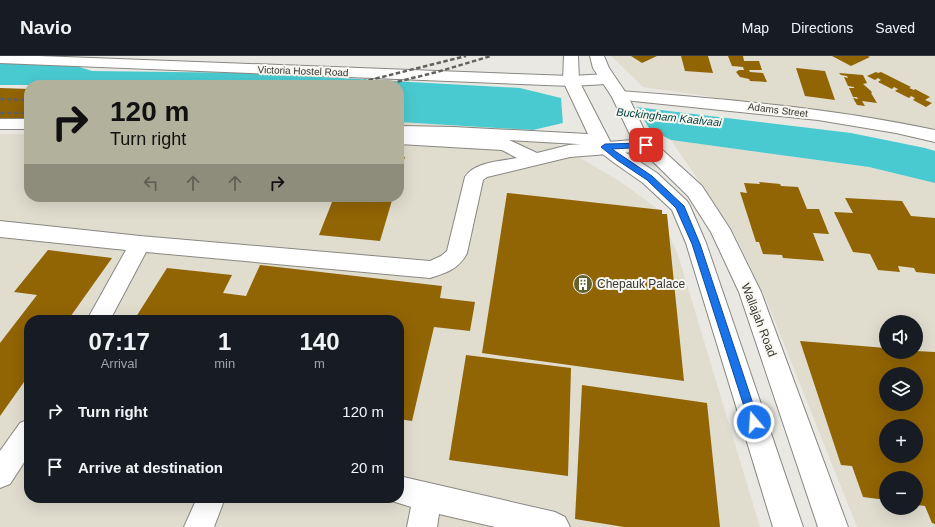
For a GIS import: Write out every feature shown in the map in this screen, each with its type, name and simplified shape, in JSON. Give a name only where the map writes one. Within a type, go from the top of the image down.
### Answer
[{"type":"main road","points":[[342,73],[345,56]]},
{"type":"main road","points":[[571,56],[571,81],[601,140],[619,158],[650,178],[680,206],[696,244],[788,527]]},
{"type":"main road","points":[[404,131],[453,132],[643,142],[620,96],[607,79],[601,68],[597,56]]},
{"type":"main road","name":"Victoria Hostel Road","points":[[0,59],[571,81],[607,79]]},
{"type":"main road","name":"Adams Street","points":[[620,96],[758,107],[897,127],[935,136]]},
{"type":"main road","points":[[0,124],[24,124]]},
{"type":"main road","points":[[404,138],[505,144],[536,160]]},
{"type":"main road","points":[[0,229],[140,244],[430,270],[445,265],[453,260],[457,253],[474,177],[481,172],[536,160],[601,140]]},
{"type":"main road","name":"Wallajah Road","points":[[643,142],[695,192],[720,229],[750,292],[834,527]]},
{"type":"main road","points":[[101,315],[140,244]]},
{"type":"main road","points":[[0,474],[24,439]]},
{"type":"main road","points":[[404,491],[554,527]]},
{"type":"main road","points":[[422,527],[427,498]]},
{"type":"main road","points":[[199,527],[209,503]]},
{"type":"shaded area","points":[[611,56],[935,56],[935,129],[643,87]]},
{"type":"shaded area","points":[[404,122],[533,130],[621,182],[659,210],[679,258],[760,527],[0,527],[0,134],[24,134],[24,202],[404,202]]},
{"type":"shaded area","points":[[671,140],[869,167],[935,183],[935,527],[857,527],[768,304],[735,235]]},
{"type":"water","points":[[0,63],[73,65],[92,71],[251,73],[377,80],[24,80],[24,85],[0,85]]},
{"type":"water","name":"Buckingham Kaalvaai","points":[[404,82],[520,88],[561,98],[851,133],[935,151],[935,183],[869,167],[671,140],[651,130],[563,123],[533,130],[404,122]]},
{"type":"pier","points":[[561,97],[635,105],[652,133],[563,125]]},
{"type":"building","points":[[631,56],[657,56],[642,63]]},
{"type":"building","points":[[681,56],[708,56],[713,73],[685,71]]},
{"type":"building","points":[[728,56],[743,56],[744,61],[759,61],[762,70],[749,70],[750,72],[763,73],[767,82],[750,81],[749,79],[740,77],[736,72],[739,70],[744,70],[743,67],[732,66]]},
{"type":"building","points":[[832,56],[868,56],[870,57],[851,66]]},
{"type":"building","points":[[796,68],[825,71],[835,100],[805,96]]},
{"type":"building","points":[[876,72],[881,72],[911,87],[909,88],[915,89],[930,97],[925,100],[932,103],[926,107],[913,100],[915,98],[911,96],[909,98],[895,91],[898,89],[894,87],[892,89],[878,82],[881,80],[878,78],[875,80],[867,76]]},
{"type":"building","points":[[839,73],[863,75],[867,83],[863,84],[871,91],[877,103],[862,101],[865,106],[857,105],[853,98],[858,99],[857,97],[853,97],[849,88],[854,87],[848,86],[844,77],[848,78],[847,76]]},
{"type":"building","points":[[0,88],[24,89],[24,120],[0,119]]},
{"type":"building","points":[[759,182],[798,187],[807,209],[819,209],[829,234],[813,233],[824,261],[783,258],[782,255],[763,254],[759,242],[756,242],[740,192],[747,193],[744,183],[760,184]]},
{"type":"building","name":"Chepauk Palace","points":[[507,193],[662,210],[662,214],[667,214],[684,381],[482,353]]},
{"type":"building","points":[[845,198],[902,201],[911,216],[935,218],[935,274],[916,272],[914,268],[898,266],[900,272],[878,270],[870,254],[853,252],[834,212],[853,213]]},
{"type":"building","points":[[332,202],[392,202],[380,241],[319,235]]},
{"type":"building","points":[[48,250],[112,258],[72,315],[24,315],[24,382],[0,416],[0,343],[37,295],[14,292]]},
{"type":"building","points":[[260,265],[442,286],[440,298],[475,302],[470,331],[434,327],[412,421],[404,420],[404,315],[137,315],[167,268],[232,275],[223,293],[246,296]]},
{"type":"building","points":[[800,341],[879,347],[879,359],[923,359],[923,351],[935,352],[935,524],[932,523],[925,506],[923,506],[923,471],[879,471],[879,499],[863,497],[852,466],[841,465]]},
{"type":"building","points":[[466,355],[571,368],[568,476],[449,460]]},
{"type":"building","points":[[582,385],[707,403],[720,527],[624,527],[575,519]]},
{"type":"railway","points":[[370,80],[466,56]]},
{"type":"railway","points":[[404,80],[491,56]]},
{"type":"railway","points":[[0,99],[24,100]]},
{"type":"railway","points":[[0,113],[24,113]]},
{"type":"place","name":"Chepauk Palace","points":[[583,284]]},
{"type":"route","points":[[646,145],[605,147],[650,178],[680,206],[696,244],[754,422]]}]
